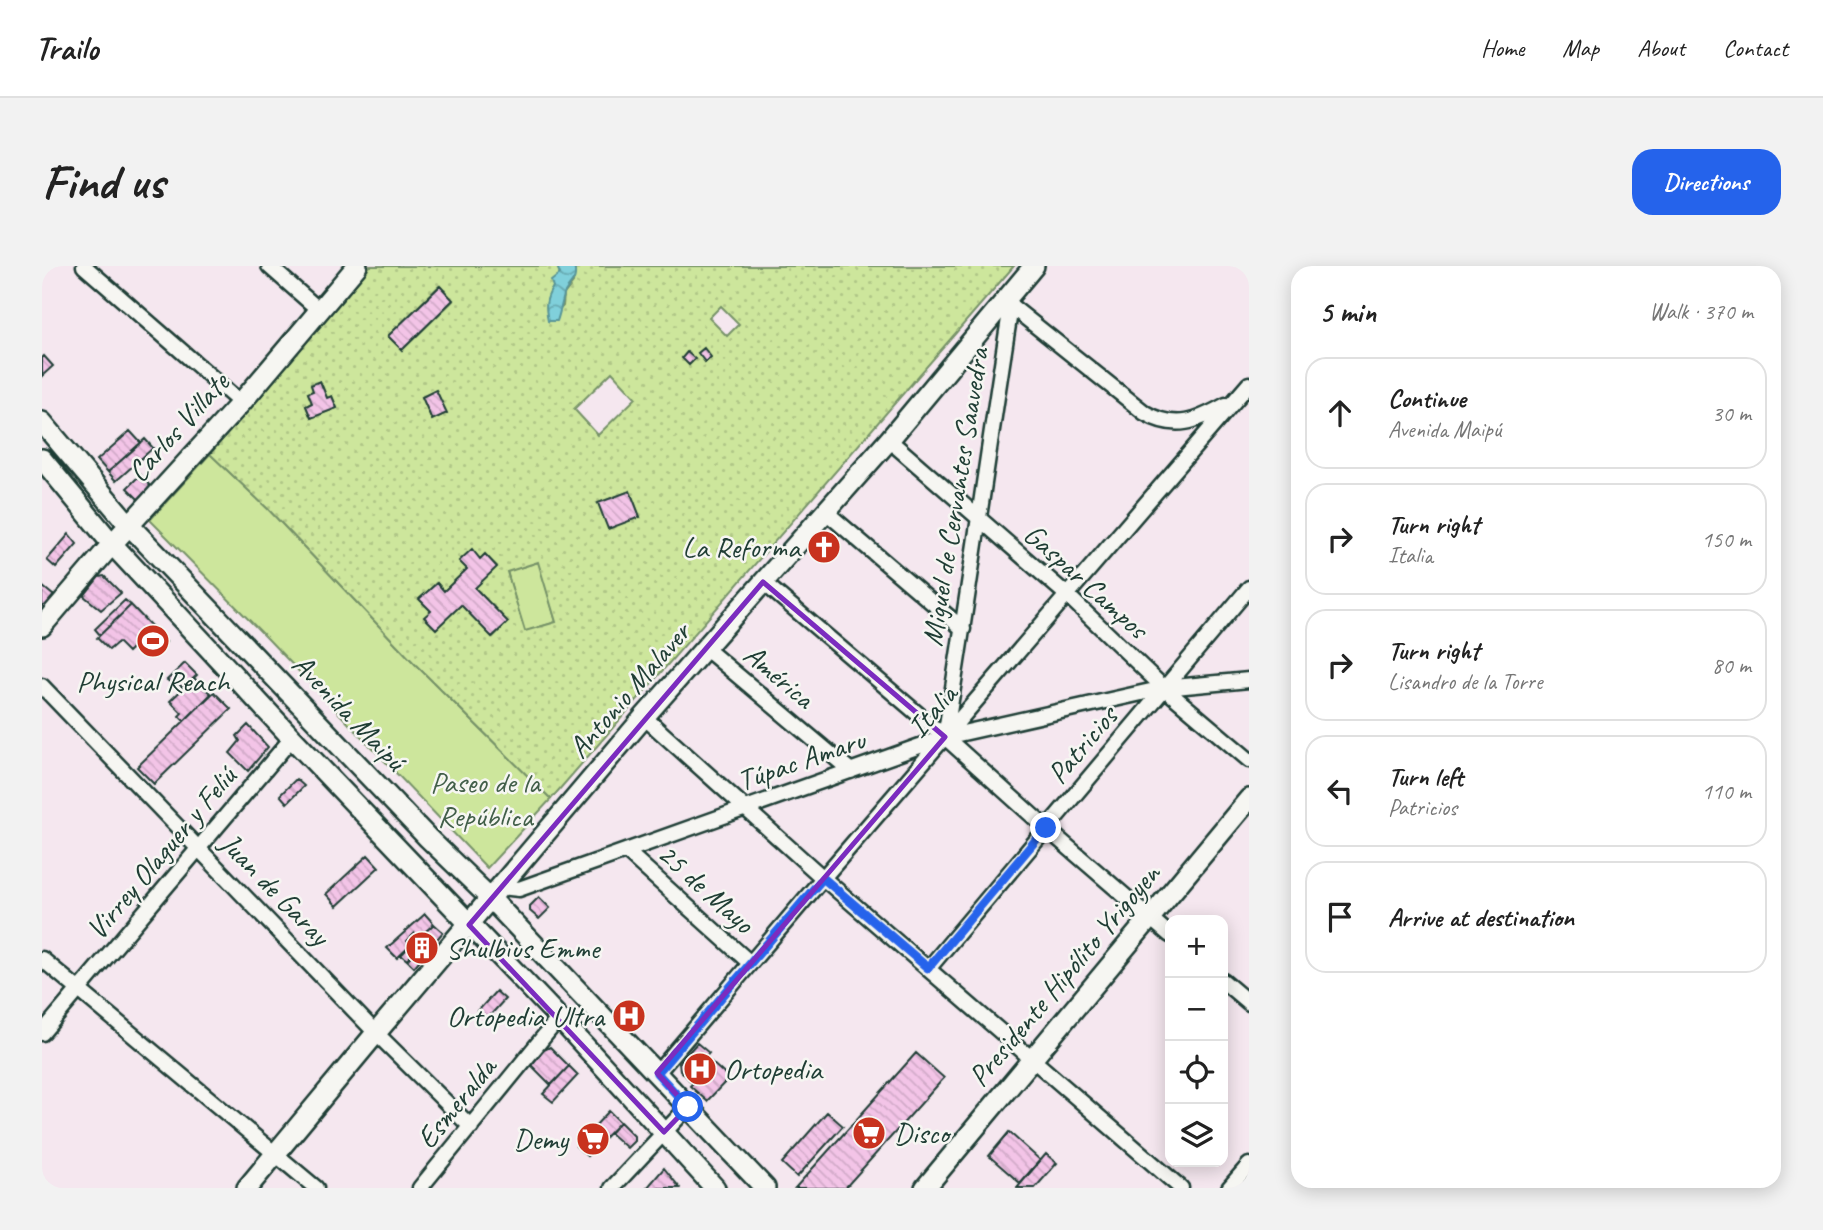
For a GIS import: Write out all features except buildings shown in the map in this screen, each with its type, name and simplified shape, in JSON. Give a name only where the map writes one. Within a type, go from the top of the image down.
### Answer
[{"type":"street","points":[[84,266],[241,402]]},
{"type":"street","points":[[269,266],[319,310]]},
{"type":"street","name":"Carlos Villate","points":[[42,626],[111,544],[241,402],[357,266]]},
{"type":"street","name":"Antonio Malaver","points":[[247,1188],[644,717],[1009,302],[1034,266]]},
{"type":"street","points":[[1009,302],[1153,418],[1173,423],[1197,420],[1236,399],[1249,410]]},
{"type":"street","name":"Miguel de Cervantes Saavedra","points":[[945,737],[1009,302]]},
{"type":"street","name":"Italia","points":[[657,1073],[1249,384]]},
{"type":"street","name":"Avenida Maipú","points":[[42,422],[129,525],[428,838],[495,892],[688,1107],[765,1188]]},
{"type":"street","name":"Gaspar Campos","points":[[889,440],[1067,596],[1164,688],[1249,760]]},
{"type":"street","name":"Avenida Maipú","points":[[42,459],[111,544],[559,1018],[715,1188]]},
{"type":"street","points":[[826,512],[963,629]]},
{"type":"street","points":[[763,582],[945,737],[1165,931]]},
{"type":"street","name":"Patricios","points":[[928,968],[1249,588]]},
{"type":"street","name":"América","points":[[705,648],[851,771]]},
{"type":"street","name":"Túpac Amaru","points":[[495,892],[519,888],[945,737],[1164,688],[1249,680]]},
{"type":"street","name":"Juan de Garay","points":[[42,686],[376,1033],[471,1127]]},
{"type":"street","points":[[644,717],[823,878],[1181,1188]]},
{"type":"street","name":"Virrey Olaguer y Feliú","points":[[42,1033],[292,738]]},
{"type":"street","name":"Presidente Hipólito Yrigoyen","points":[[925,1188],[1249,799]]},
{"type":"street","name":"25 de Mayo","points":[[626,851],[750,963]]},
{"type":"street","points":[[42,959],[316,1188]]},
{"type":"street","points":[[1228,985],[1249,1003]]},
{"type":"street","name":"Esmeralda","points":[[420,1188],[559,1018]]},
{"type":"street","points":[[612,1188],[688,1107]]},
{"type":"street","points":[[1230,1188],[1249,1165]]},
{"type":"highlighted area","points":[[763,582],[945,737],[657,1073],[688,1107],[664,1132],[469,925]]},
{"type":"green space","points":[[370,266],[557,266],[560,274],[546,307],[549,321],[563,306],[564,294],[573,283],[574,266],[1014,266],[551,799],[416,665],[268,509],[210,454]],"holes":[[[439,286],[453,301],[402,350],[388,336]],[[721,306],[739,324],[727,336],[709,318]],[[612,372],[636,398],[598,435],[574,409]],[[320,381],[327,398],[332,396],[337,408],[311,418],[306,406],[312,403],[308,393],[313,391],[311,384]],[[436,390],[446,413],[432,420],[422,397]],[[630,491],[640,517],[598,503]],[[472,550],[480,559],[485,555],[497,566],[475,588],[508,622],[493,637],[461,605],[425,617],[431,611],[420,600],[436,583],[444,591],[467,569],[460,561]],[[538,562],[556,622],[525,631],[507,572]]]},
{"type":"green space","name":"Paseo de la República","points":[[210,454],[268,509],[416,665],[551,799],[487,868],[150,520]]},
{"type":"green space","points":[[539,562],[556,622],[524,632],[507,571]]},
{"type":"water","points":[[557,266],[574,266],[575,275],[565,292],[557,321],[548,321],[546,303],[553,287],[551,281],[560,274]]},
{"type":"place","name":"La Reforma","points":[[824,547]]},
{"type":"place","name":"Physical Reach","points":[[153,641]]},
{"type":"place","name":"Shulbius Emme","points":[[422,948]]},
{"type":"place","name":"Ortopedia Ultra","points":[[629,1016]]},
{"type":"place","name":"Ortopedia","points":[[700,1069]]},
{"type":"place","name":"Disco","points":[[869,1133]]},
{"type":"place","name":"Demy","points":[[593,1139]]},
{"type":"route","points":[[688,1107],[657,1073],[823,878],[928,968],[1046,828]]}]
